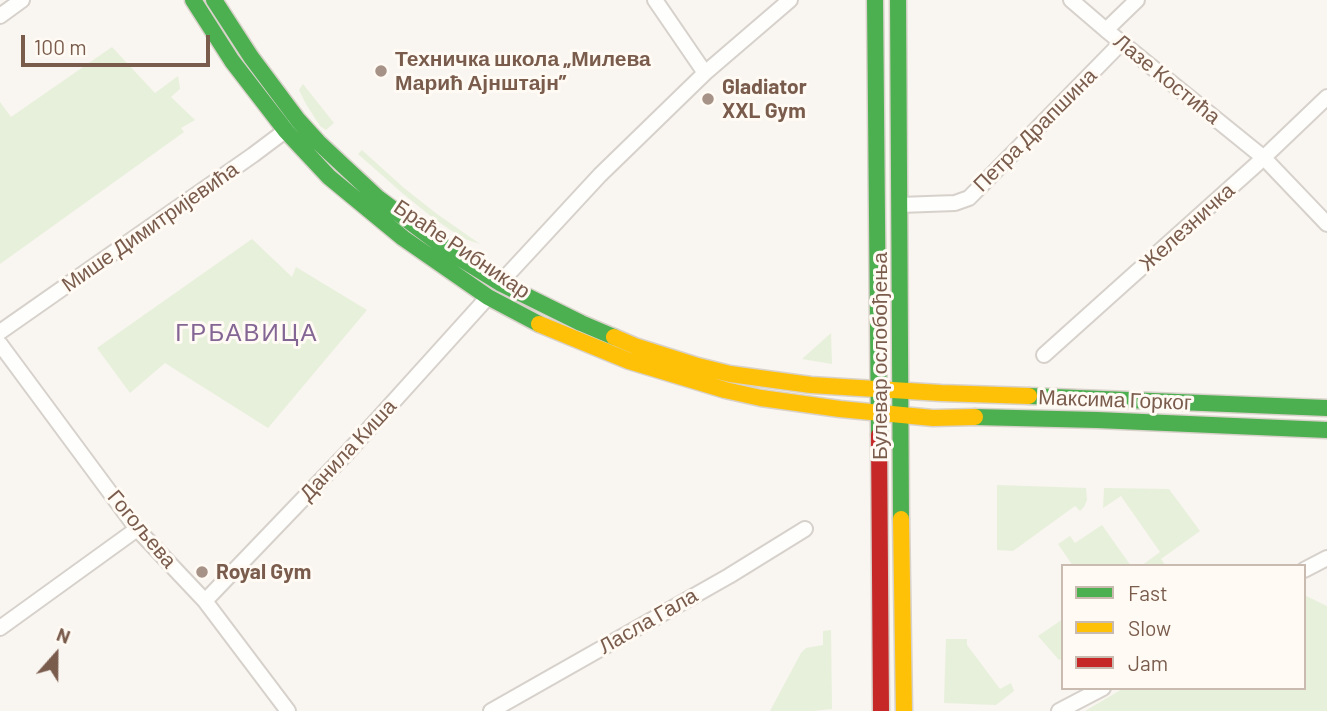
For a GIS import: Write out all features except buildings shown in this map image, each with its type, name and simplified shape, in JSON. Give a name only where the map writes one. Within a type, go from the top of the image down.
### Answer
[{"type":"street","points":[[0,16],[22,0]]},
{"type":"street","name":"Браће Рибникар","points":[[193,0],[232,61],[292,126],[318,142],[378,198],[453,254],[500,283],[635,346],[698,366],[767,380],[901,391]]},
{"type":"street","name":"Браће Рибникар","points":[[214,0],[292,126],[329,177],[403,238],[488,297],[576,340],[629,361],[688,379],[761,398],[901,415]]},
{"type":"street","points":[[655,0],[705,73]]},
{"type":"street","points":[[500,283],[600,175],[705,73],[790,0]]},
{"type":"street","name":"Булевар ослобођења","points":[[875,0],[881,703]]},
{"type":"street","name":"Булевар ослобођења","points":[[898,0],[904,711]]},
{"type":"street","name":"Лазе Костића","points":[[1071,0],[1264,158],[1327,224]]},
{"type":"street","points":[[1106,30],[1137,0]]},
{"type":"street","name":"Петра Драпшина","points":[[900,205],[955,203],[969,198],[1121,43]]},
{"type":"street","name":"Железничка","points":[[1044,355],[1264,158],[1327,97]]},
{"type":"street","name":"Мише Димитријевића","points":[[0,332],[292,126]]},
{"type":"street","name":"Данила Киша","points":[[205,601],[347,453],[488,297]]},
{"type":"street","name":"Гогољева","points":[[0,344],[137,528],[205,601],[288,711]]},
{"type":"street","name":"Максима Горког","points":[[901,391],[1327,408]]},
{"type":"street","name":"Максима Горког","points":[[901,415],[1327,430]]},
{"type":"street","points":[[0,628],[137,528]]},
{"type":"street","name":"Ласла Гала","points":[[491,711],[729,576],[805,529]]},
{"type":"street","points":[[1306,569],[1327,558]]},
{"type":"street","points":[[1059,711],[1099,690]]},
{"type":"street","points":[[869,711],[881,703]]},
{"type":"green space","points":[[112,47],[155,93],[178,76],[180,89],[171,97],[195,120],[181,128],[184,132],[0,264],[0,102],[11,117]]},
{"type":"green space","points":[[303,84],[334,123],[326,130],[320,126],[299,90]]},
{"type":"green space","points":[[362,150],[404,188],[480,244],[462,238],[433,218],[358,154]]},
{"type":"green space","points":[[252,239],[292,277],[296,267],[367,310],[268,428],[165,363],[130,393],[97,348]]},
{"type":"green space","points":[[831,333],[832,364],[802,359]]},
{"type":"green space","points":[[997,485],[1086,488],[1087,500],[1080,511],[1075,506],[1013,551],[997,550]]},
{"type":"green space","points":[[1104,488],[1169,489],[1200,531],[1161,559],[1165,564],[1144,564],[1160,552],[1121,496],[1103,508]]},
{"type":"green space","points":[[1102,525],[1130,564],[1072,564],[1058,544],[1070,536],[1075,543]]},
{"type":"green space","points":[[1306,596],[1327,606],[1327,711],[1085,711],[1121,690],[1306,690]]},
{"type":"green space","points":[[1061,620],[1061,659],[1059,660],[1038,636]]},
{"type":"green space","points":[[831,630],[832,709],[770,711],[801,653],[806,648],[823,645],[823,631]]},
{"type":"green space","points":[[946,639],[967,639],[967,645],[1000,689],[1011,683],[1014,691],[996,705],[944,703]]},
{"type":"traffic: fast","points":[[193,0],[232,61],[286,131],[329,177],[403,238],[488,297],[539,324]]},
{"type":"traffic: fast","points":[[214,0],[251,57],[298,120],[378,198],[453,254],[500,283],[614,337]]},
{"type":"traffic: fast","points":[[875,0],[879,435]]},
{"type":"traffic: fast","points":[[898,0],[901,519]]},
{"type":"traffic: fast","points":[[1029,396],[1327,408]]},
{"type":"traffic: fast","points":[[975,417],[1327,430]]},
{"type":"traffic: slow","points":[[539,324],[629,361],[761,398],[933,418],[975,417]]},
{"type":"traffic: slow","points":[[614,337],[635,346],[730,374],[811,385],[1029,396]]},
{"type":"traffic: slow","points":[[901,519],[904,711]]},
{"type":"traffic: jam","points":[[879,435],[881,711]]},
{"type":"place","name":"Техничка школа „Милева Марић Ајнштајн”","points":[[381,71]]},
{"type":"place","name":"Gladiator XXL Gym","points":[[708,99]]},
{"type":"place","name":"Royal Gym","points":[[202,572]]},
{"type":"district","name":"ГРБАВИЦА","points":[[247,333]]}]
